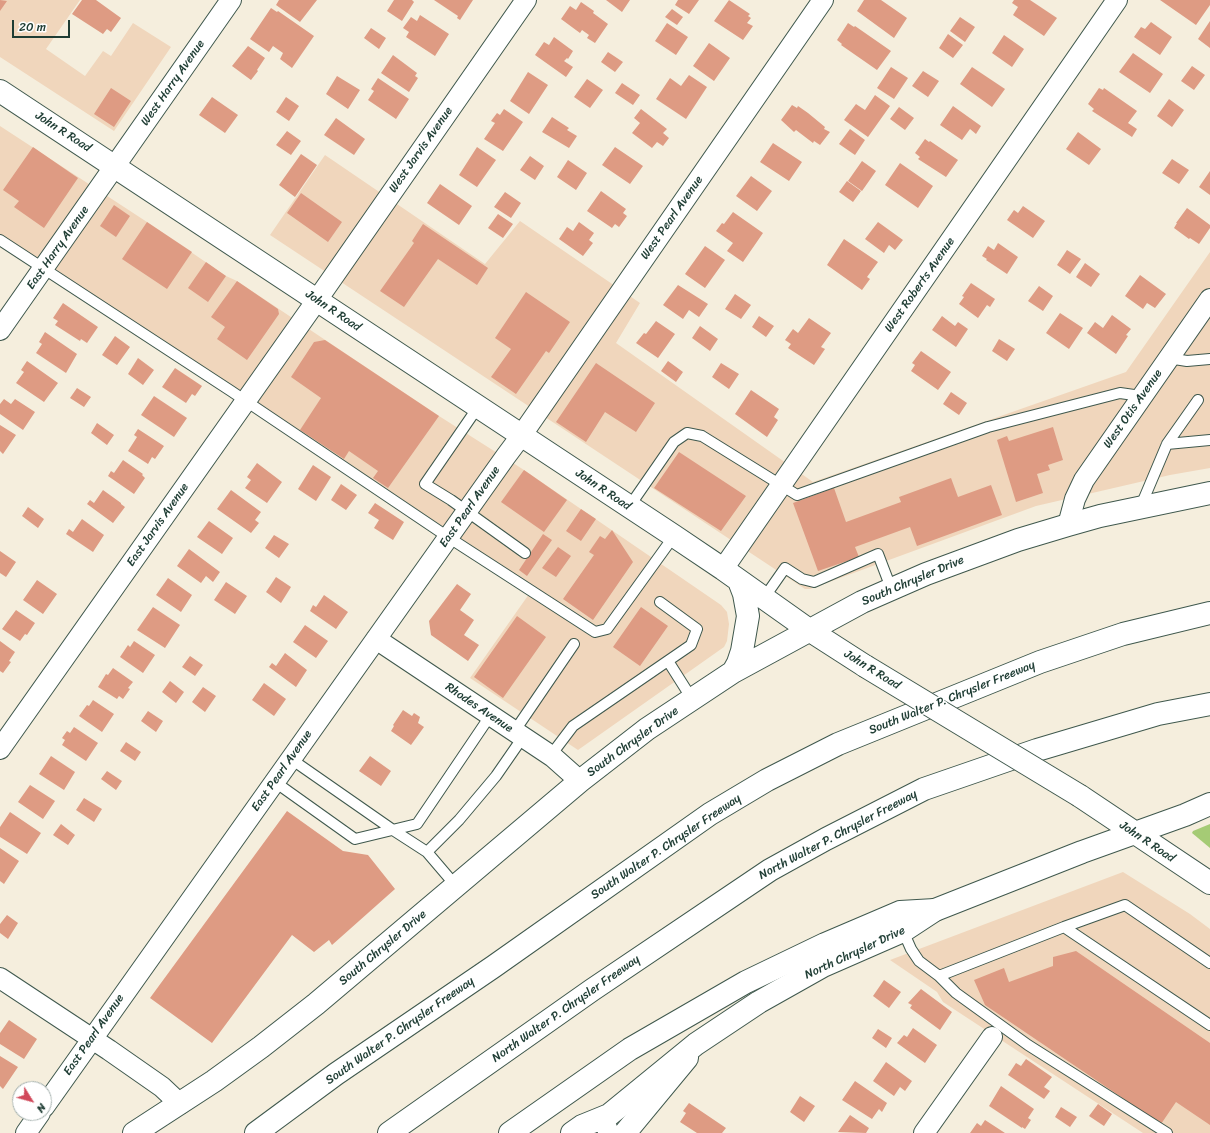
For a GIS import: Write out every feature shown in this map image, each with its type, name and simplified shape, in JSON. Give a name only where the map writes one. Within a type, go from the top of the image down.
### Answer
[{"type":"main road","name":"John R Road","points":[[0,91],[674,536],[809,630],[864,666],[1080,796],[1134,834],[1210,883]]},
{"type":"main road","name":"South Chrysler Drive","points":[[134,1133],[180,1104],[220,1076],[316,1004],[580,781],[647,729],[733,672],[862,602],[891,588],[926,574],[1018,540],[1068,525],[1210,493]]},
{"type":"main road","points":[[731,575],[744,594],[748,616],[742,651],[733,672]]},
{"type":"main road","name":"South Walter P. Chrysler Freeway","points":[[256,1133],[336,1074],[493,967],[710,814],[767,780],[838,744],[1040,662],[1123,634],[1210,613]]},
{"type":"main road","name":"North Walter P. Chrysler Freeway","points":[[389,1133],[592,990],[770,870],[826,839],[931,786],[1045,747],[1158,714],[1210,704]]},
{"type":"main road","name":"North Chrysler Drive","points":[[577,1129],[609,1124],[696,1044],[759,1002],[823,966],[903,931],[935,910],[1082,852],[1185,815],[1210,804]]},
{"type":"main road","points":[[510,1133],[630,1049],[746,982],[825,944],[900,912],[935,910]]},
{"type":"main road","points":[[625,1133],[695,1048],[709,1035]]},
{"type":"street","name":"West Harry Avenue","points":[[115,166],[231,0]]},
{"type":"street","name":"West Jarvis Avenue","points":[[317,300],[526,0]]},
{"type":"street","name":"West Pearl Avenue","points":[[522,436],[823,0]]},
{"type":"street","name":"West Roberts Avenue","points":[[731,575],[781,486],[1118,0]]},
{"type":"street","name":"East Harry Avenue","points":[[0,330],[115,166]]},
{"type":"street","name":"West Otis Avenue","points":[[1068,525],[1077,492],[1141,396],[1210,299]]},
{"type":"street","name":"East Jarvis Avenue","points":[[0,749],[317,300]]},
{"type":"street","name":"East Pearl Avenue","points":[[52,1096],[448,537],[522,436]]},
{"type":"street","name":"Rhodes Avenue","points":[[376,639],[551,755],[563,764],[580,781]]},
{"type":"street","points":[[0,978],[162,1087],[180,1104]]},
{"type":"street","points":[[924,1133],[992,1037]]},
{"type":"street","points":[[609,1124],[650,1104]]},
{"type":"street","points":[[26,1133],[34,1121]]},
{"type":"lane","points":[[0,240],[246,401],[448,537],[595,632],[607,629],[674,536]]},
{"type":"lane","points":[[1168,358],[1187,362],[1210,359]]},
{"type":"lane","points":[[629,507],[674,442],[687,433],[702,436],[797,495],[988,427],[1120,393],[1141,396]]},
{"type":"lane","points":[[1140,508],[1167,444],[1198,400]]},
{"type":"lane","points":[[478,408],[425,484],[467,511],[525,553]]},
{"type":"lane","points":[[1167,444],[1210,440]]},
{"type":"lane","points":[[764,598],[785,568],[802,579],[814,582],[878,554],[891,588]]},
{"type":"lane","points":[[551,755],[572,726],[691,645],[697,629],[660,602]]},
{"type":"lane","points":[[427,852],[459,820],[496,776],[574,644]]},
{"type":"lane","points":[[668,661],[692,699]]},
{"type":"lane","points":[[275,782],[355,839],[417,824],[490,716]]},
{"type":"lane","points":[[291,759],[427,852],[456,886]]},
{"type":"lane","points":[[939,976],[1064,927],[1125,906],[1210,963]]},
{"type":"lane","points":[[1064,927],[1210,1025]]},
{"type":"lane","points":[[903,931],[911,949],[919,960],[939,976],[956,993],[1028,1045],[1167,1133]]},
{"type":"shaded area","points":[[0,0],[80,0],[46,49],[85,76],[103,51],[111,56],[133,23],[171,47],[114,131],[0,57]]},
{"type":"shaded area","points":[[0,126],[147,222],[226,276],[237,281],[439,416],[524,470],[721,605],[727,612],[729,624],[727,641],[724,647],[578,750],[470,678],[534,587],[0,235]]},
{"type":"shaded area","points":[[325,155],[485,264],[520,221],[640,303],[616,343],[813,482],[1126,372],[1210,252],[1210,468],[1170,475],[1036,506],[810,589],[805,589],[270,235]]},
{"type":"shaded area","points":[[1123,872],[1190,914],[1210,929],[1210,1133],[1143,1133],[943,1002],[937,992],[890,960]]},
{"type":"green space","points":[[1210,824],[1210,848],[1192,833],[1193,831]]},
{"type":"building","points":[[0,0],[7,1],[0,11]]},
{"type":"building","points":[[82,0],[96,0],[121,18],[111,32],[107,29],[103,34],[72,14]]},
{"type":"building","points":[[279,0],[317,0],[300,22],[276,5]]},
{"type":"building","points":[[394,0],[412,0],[414,2],[402,21],[387,11]]},
{"type":"building","points":[[434,0],[473,0],[460,20],[457,18],[458,16]]},
{"type":"building","points":[[606,0],[630,0],[622,12]]},
{"type":"building","points":[[678,0],[699,0],[689,14],[675,5]]},
{"type":"building","points":[[729,0],[750,14],[748,16],[751,18],[747,23],[753,26],[743,40],[714,21]]},
{"type":"building","points":[[864,0],[881,0],[907,18],[894,38],[857,11]]},
{"type":"building","points":[[1014,0],[1030,0],[1057,18],[1044,36],[1013,15],[1018,7],[1012,3]]},
{"type":"building","points":[[1160,0],[1210,0],[1210,5],[1196,25]]},
{"type":"building","points":[[581,2],[594,11],[593,13],[608,24],[595,43],[587,38],[589,35],[582,30],[580,33],[561,19],[570,6],[576,10]]},
{"type":"building","points":[[271,8],[277,12],[278,11],[314,36],[292,68],[280,59],[283,53],[273,46],[269,52],[250,39]]},
{"type":"building","points":[[672,9],[683,17],[677,25],[665,17]]},
{"type":"building","points":[[420,15],[449,34],[435,56],[406,37],[409,32],[403,28],[411,17],[417,21]]},
{"type":"building","points":[[960,17],[975,27],[965,42],[950,31]]},
{"type":"building","points":[[1210,21],[1210,48],[1198,39]]},
{"type":"building","points":[[1151,22],[1172,37],[1160,55],[1134,37],[1141,27],[1145,29]]},
{"type":"building","points":[[667,23],[688,37],[676,55],[655,41]]},
{"type":"building","points":[[848,23],[854,27],[855,26],[891,51],[877,70],[841,45],[842,44],[837,40]]},
{"type":"building","points":[[371,28],[386,38],[379,49],[364,38]]},
{"type":"building","points":[[948,34],[963,45],[953,58],[939,48]]},
{"type":"building","points":[[1004,35],[1024,49],[1012,67],[992,53]]},
{"type":"building","points":[[554,37],[573,51],[568,59],[567,58],[564,61],[573,67],[566,77],[535,55],[544,42],[549,45]]},
{"type":"building","points":[[709,43],[730,58],[714,81],[693,66]]},
{"type":"building","points":[[248,46],[265,58],[251,80],[232,66]]},
{"type":"building","points":[[608,52],[623,62],[615,72],[601,62]]},
{"type":"building","points":[[1133,53],[1163,74],[1150,93],[1119,72]]},
{"type":"building","points":[[393,55],[417,73],[415,76],[418,78],[409,92],[381,73]]},
{"type":"building","points":[[1192,66],[1205,75],[1194,90],[1181,81]]},
{"type":"building","points":[[891,67],[908,78],[894,99],[877,88]]},
{"type":"building","points":[[972,67],[1005,89],[992,107],[960,84]]},
{"type":"building","points":[[923,71],[939,81],[928,97],[912,86]]},
{"type":"building","points":[[528,72],[548,85],[529,114],[510,101]]},
{"type":"building","points":[[689,75],[707,87],[686,119],[656,99],[670,78],[681,86]]},
{"type":"building","points":[[337,76],[360,90],[348,109],[326,94]]},
{"type":"building","points":[[378,78],[409,99],[396,119],[368,100],[374,91],[371,89]]},
{"type":"building","points":[[587,79],[603,90],[590,108],[574,97]]},
{"type":"building","points":[[622,83],[640,95],[633,105],[615,93]]},
{"type":"building","points":[[111,88],[131,101],[114,127],[94,114]]},
{"type":"building","points":[[1099,88],[1103,90],[1104,88],[1137,111],[1128,123],[1137,129],[1132,137],[1092,111],[1094,109],[1088,104]]},
{"type":"building","points":[[875,95],[890,106],[868,137],[844,120],[856,104],[865,110]]},
{"type":"building","points":[[212,97],[238,115],[225,133],[199,115]]},
{"type":"building","points":[[286,97],[299,106],[289,121],[276,112]]},
{"type":"building","points":[[1169,99],[1184,110],[1172,127],[1157,116]]},
{"type":"building","points":[[792,105],[797,108],[798,106],[808,113],[825,127],[824,129],[830,132],[820,145],[814,141],[813,143],[796,130],[794,132],[781,120]]},
{"type":"building","points":[[953,106],[981,126],[976,134],[970,129],[962,140],[940,125]]},
{"type":"building","points":[[899,107],[914,118],[905,130],[890,119]]},
{"type":"building","points":[[504,109],[523,122],[503,151],[484,139],[495,123],[491,121],[497,113],[500,115]]},
{"type":"building","points":[[641,109],[667,129],[663,133],[669,138],[663,146],[657,142],[652,148],[632,133],[640,123],[634,118]]},
{"type":"building","points":[[552,117],[569,128],[567,130],[577,136],[569,148],[542,132]]},
{"type":"building","points":[[336,118],[365,139],[354,155],[324,135]]},
{"type":"building","points":[[850,129],[865,140],[855,155],[839,144]]},
{"type":"building","points":[[287,131],[301,141],[291,155],[276,145]]},
{"type":"building","points":[[1078,132],[1101,149],[1089,165],[1066,149]]},
{"type":"building","points":[[925,139],[958,160],[946,177],[918,159],[920,157],[915,153]]},
{"type":"building","points":[[773,143],[802,162],[789,181],[760,162]]},
{"type":"building","points":[[33,147],[78,178],[44,228],[14,207],[19,201],[3,190]]},
{"type":"building","points":[[477,147],[496,160],[477,187],[459,175]]},
{"type":"building","points":[[615,147],[643,166],[630,184],[602,165]]},
{"type":"building","points":[[301,154],[317,165],[295,197],[279,185]]},
{"type":"building","points":[[530,156],[544,166],[535,180],[520,170]]},
{"type":"building","points":[[1172,159],[1189,170],[1179,184],[1162,173]]},
{"type":"building","points":[[568,160],[587,173],[576,190],[557,177]]},
{"type":"building","points":[[862,161],[876,171],[862,191],[848,181]]},
{"type":"building","points":[[900,163],[933,186],[918,208],[885,185]]},
{"type":"building","points":[[1210,171],[1210,195],[1199,187]]},
{"type":"building","points":[[751,176],[772,191],[757,211],[736,196]]},
{"type":"building","points":[[847,181],[861,191],[853,202],[839,192]]},
{"type":"building","points":[[440,184],[472,206],[459,225],[427,203]]},
{"type":"building","points":[[601,191],[626,209],[623,213],[627,216],[619,227],[615,224],[612,228],[587,211]]},
{"type":"building","points":[[505,192],[521,203],[511,218],[494,207]]},
{"type":"building","points":[[301,193],[342,222],[328,242],[287,213]]},
{"type":"building","points":[[114,205],[130,216],[116,237],[100,226]]},
{"type":"building","points":[[1023,206],[1045,221],[1033,238],[1007,220],[1014,210],[1018,213]]},
{"type":"building","points":[[1187,208],[1210,225],[1210,228],[1199,244],[1174,228]]},
{"type":"building","points":[[733,212],[763,233],[743,262],[727,251],[733,243],[716,231],[722,223],[724,224]]},
{"type":"building","points":[[498,214],[513,224],[503,238],[488,228]]},
{"type":"building","points":[[147,222],[192,252],[167,289],[122,259]]},
{"type":"building","points":[[579,222],[594,233],[589,240],[593,243],[583,256],[559,239],[567,227],[573,231]]},
{"type":"building","points":[[878,222],[903,240],[895,250],[889,245],[884,253],[865,239]]},
{"type":"building","points":[[423,224],[488,268],[477,285],[438,259],[404,307],[380,291],[414,243],[412,241]]},
{"type":"building","points":[[844,239],[878,262],[867,277],[870,279],[862,290],[827,265]]},
{"type":"building","points":[[998,243],[1018,257],[1007,274],[982,256],[988,246],[994,250]]},
{"type":"building","points":[[705,246],[725,260],[705,288],[685,274]]},
{"type":"building","points":[[1067,250],[1081,259],[1070,274],[1057,265]]},
{"type":"building","points":[[206,262],[226,276],[208,302],[188,288]]},
{"type":"building","points":[[1085,263],[1100,274],[1091,287],[1076,277]]},
{"type":"building","points":[[1140,275],[1166,294],[1155,308],[1147,303],[1143,309],[1125,296]]},
{"type":"building","points":[[237,281],[278,309],[279,314],[247,360],[217,339],[225,327],[211,317]]},
{"type":"building","points":[[971,283],[995,299],[990,307],[987,305],[978,318],[959,304],[964,297],[962,296]]},
{"type":"building","points":[[678,285],[708,304],[699,317],[689,310],[683,319],[663,305]]},
{"type":"building","points":[[1039,286],[1053,296],[1043,311],[1028,301]]},
{"type":"building","points":[[526,292],[570,322],[549,353],[546,351],[516,394],[491,377],[511,349],[495,338]]},
{"type":"building","points":[[735,294],[751,305],[741,319],[725,309]]},
{"type":"building","points":[[63,303],[98,327],[87,343],[81,339],[80,341],[55,325],[58,321],[53,318]]},
{"type":"building","points":[[1060,313],[1083,328],[1069,349],[1046,333]]},
{"type":"building","points":[[1112,315],[1131,329],[1126,335],[1128,336],[1116,354],[1087,333],[1095,322],[1103,328]]},
{"type":"building","points":[[759,316],[774,326],[766,337],[752,327]]},
{"type":"building","points":[[942,316],[955,326],[958,322],[968,329],[956,347],[932,330]]},
{"type":"building","points":[[809,318],[831,333],[821,347],[825,349],[814,365],[788,348],[791,344],[785,340],[793,329],[798,333]]},
{"type":"building","points":[[656,321],[675,334],[658,358],[636,343],[644,333],[646,334]]},
{"type":"building","points":[[700,326],[718,339],[710,351],[692,338]]},
{"type":"building","points":[[45,332],[77,354],[66,373],[36,353],[42,344],[39,342]]},
{"type":"building","points":[[115,336],[130,347],[117,365],[102,355]]},
{"type":"building","points":[[999,339],[1015,349],[1007,361],[992,351]]},
{"type":"building","points":[[325,340],[439,416],[388,488],[373,478],[378,471],[349,451],[344,459],[300,430],[321,398],[291,377],[314,342]]},
{"type":"building","points":[[921,351],[951,372],[938,390],[911,371],[915,365],[912,363]]},
{"type":"building","points":[[138,358],[154,370],[143,385],[128,374]]},
{"type":"building","points":[[27,361],[58,383],[44,402],[16,383],[24,372],[21,370]]},
{"type":"building","points":[[668,361],[683,372],[676,382],[661,371]]},
{"type":"building","points":[[596,363],[655,403],[636,432],[605,412],[586,442],[556,422]]},
{"type":"building","points":[[721,363],[739,374],[729,389],[712,377]]},
{"type":"building","points":[[175,368],[202,386],[195,396],[192,394],[186,403],[162,387]]},
{"type":"building","points":[[77,388],[91,397],[84,407],[70,398]]},
{"type":"building","points":[[751,390],[779,409],[774,417],[778,420],[767,437],[735,414]]},
{"type":"building","points":[[951,392],[967,403],[959,415],[943,404]]},
{"type":"building","points":[[154,396],[187,418],[174,437],[141,415]]},
{"type":"building","points":[[4,399],[11,404],[15,399],[35,412],[23,430],[0,414],[0,404]]},
{"type":"building","points":[[97,423],[114,435],[107,445],[91,433]]},
{"type":"building","points":[[0,425],[16,435],[3,454],[0,451]]},
{"type":"building","points":[[1053,427],[1063,460],[1048,465],[1050,470],[1037,474],[1043,493],[1016,502],[997,440],[1007,436],[1009,441]]},
{"type":"building","points":[[138,429],[164,446],[155,459],[152,457],[148,464],[128,451],[137,437],[134,435]]},
{"type":"building","points":[[679,452],[746,496],[721,531],[654,488]]},
{"type":"building","points":[[123,460],[143,474],[142,475],[145,478],[134,494],[108,476],[111,471],[114,473]]},
{"type":"building","points":[[257,463],[282,482],[267,503],[245,488],[251,480],[247,477]]},
{"type":"building","points":[[313,465],[331,477],[316,501],[298,489]]},
{"type":"building","points":[[524,470],[567,500],[544,532],[501,502]]},
{"type":"building","points":[[951,478],[958,497],[991,485],[1002,515],[917,546],[910,527],[855,547],[859,557],[818,571],[793,503],[834,488],[846,522],[901,502],[899,497]]},
{"type":"building","points":[[341,484],[357,495],[346,510],[331,500]]},
{"type":"building","points":[[103,490],[125,507],[113,523],[87,504],[90,500],[94,503]]},
{"type":"building","points":[[231,490],[261,512],[255,520],[259,523],[251,533],[217,509]]},
{"type":"building","points":[[375,503],[404,522],[393,540],[374,528],[379,520],[368,513]]},
{"type":"building","points":[[28,507],[44,519],[38,528],[22,516]]},
{"type":"building","points":[[581,509],[596,519],[581,541],[566,531]]},
{"type":"building","points":[[82,519],[104,535],[93,552],[66,534],[69,529],[73,532]]},
{"type":"building","points":[[209,521],[233,538],[222,554],[197,537]]},
{"type":"building","points":[[612,530],[633,562],[593,620],[563,599],[594,555],[589,552],[600,536],[605,539]]},
{"type":"building","points":[[543,534],[552,540],[527,576],[519,570]]},
{"type":"building","points":[[274,535],[289,544],[279,558],[265,548]]},
{"type":"building","points":[[558,547],[571,556],[556,577],[542,568]]},
{"type":"building","points":[[189,549],[220,572],[213,582],[206,576],[201,583],[177,566]]},
{"type":"building","points":[[0,551],[16,562],[6,577],[0,573]]},
{"type":"building","points":[[276,577],[291,587],[281,603],[266,592]]},
{"type":"building","points":[[168,578],[192,595],[181,612],[156,595]]},
{"type":"building","points":[[37,580],[57,594],[43,614],[23,600]]},
{"type":"building","points":[[226,582],[247,596],[235,614],[214,600]]},
{"type":"building","points":[[457,584],[471,594],[460,610],[474,620],[464,635],[479,645],[468,661],[431,635],[429,621]]},
{"type":"building","points":[[324,595],[348,612],[336,629],[310,611],[313,605],[316,607]]},
{"type":"building","points":[[153,607],[180,625],[165,648],[137,630]]},
{"type":"building","points":[[641,607],[668,626],[640,666],[613,647]]},
{"type":"building","points":[[16,610],[35,623],[27,635],[25,634],[20,641],[2,629]]},
{"type":"building","points":[[517,616],[546,637],[503,698],[474,677]]},
{"type":"building","points":[[305,625],[328,641],[316,658],[293,642]]},
{"type":"building","points":[[0,641],[15,652],[9,661],[11,662],[3,673],[0,671]]},
{"type":"building","points":[[134,641],[155,655],[143,673],[120,657],[128,645],[130,647]]},
{"type":"building","points":[[285,653],[307,670],[296,687],[269,667],[272,663],[276,666]]},
{"type":"building","points":[[190,656],[203,665],[195,676],[182,667]]},
{"type":"building","points":[[113,668],[133,682],[128,688],[130,689],[123,699],[119,696],[117,699],[98,687],[106,674],[108,675]]},
{"type":"building","points":[[170,681],[184,692],[176,703],[162,692]]},
{"type":"building","points":[[264,683],[286,699],[274,716],[252,700]]},
{"type":"building","points":[[203,687],[216,696],[205,712],[192,702]]},
{"type":"building","points":[[93,700],[114,714],[102,732],[79,716],[87,705],[89,706]]},
{"type":"building","points":[[403,710],[412,716],[414,713],[420,717],[418,723],[424,727],[411,745],[391,731],[394,726],[393,725]]},
{"type":"building","points":[[148,711],[163,721],[156,732],[141,721]]},
{"type":"building","points":[[74,727],[98,743],[86,761],[62,745],[65,740],[62,738],[67,731],[70,733]]},
{"type":"building","points":[[126,742],[141,752],[135,761],[120,751]]},
{"type":"building","points":[[51,756],[75,772],[64,790],[39,774]]},
{"type":"building","points":[[370,756],[391,771],[381,786],[359,771]]},
{"type":"building","points":[[107,771],[122,781],[116,790],[101,779]]},
{"type":"building","points":[[30,785],[55,801],[43,819],[18,802]]},
{"type":"building","points":[[84,798],[102,809],[94,822],[76,810]]},
{"type":"building","points":[[287,811],[343,851],[368,855],[395,889],[332,945],[329,940],[314,952],[292,935],[212,1043],[150,998]]},
{"type":"building","points":[[10,812],[41,833],[27,854],[0,837],[0,827]]},
{"type":"building","points":[[61,824],[75,835],[68,845],[53,835]]},
{"type":"building","points":[[0,848],[19,861],[4,884],[0,881]]},
{"type":"building","points":[[7,915],[18,923],[8,939],[0,933],[0,924]]},
{"type":"building","points":[[1076,951],[1210,1043],[1210,1125],[1176,1102],[1161,1124],[985,1005],[974,980],[1004,968],[1009,982],[1053,966],[1053,957]]},
{"type":"building","points":[[884,980],[901,992],[889,1008],[873,996]]},
{"type":"building","points":[[921,989],[952,1012],[940,1030],[910,1008],[912,1005],[908,1003]]},
{"type":"building","points":[[9,1020],[37,1039],[24,1059],[0,1044],[0,1033]]},
{"type":"building","points":[[913,1028],[937,1045],[925,1063],[897,1043],[904,1035],[907,1037]]},
{"type":"building","points":[[878,1029],[892,1038],[886,1048],[872,1038]]},
{"type":"building","points":[[0,1056],[18,1067],[3,1089],[0,1086]]},
{"type":"building","points":[[1026,1059],[1052,1077],[1044,1087],[1050,1091],[1044,1099],[1008,1075],[1016,1063],[1021,1066]]},
{"type":"building","points":[[886,1062],[912,1081],[905,1091],[900,1087],[894,1096],[873,1081]]},
{"type":"building","points":[[855,1081],[887,1103],[882,1112],[879,1109],[872,1119],[842,1100]]},
{"type":"building","points":[[1001,1086],[1034,1109],[1028,1118],[1031,1120],[1025,1129],[989,1106]]},
{"type":"building","points":[[800,1096],[815,1106],[804,1122],[790,1112]]},
{"type":"building","points":[[689,1103],[726,1128],[722,1133],[697,1133],[680,1122],[686,1113],[683,1111]]},
{"type":"building","points":[[1098,1104],[1112,1114],[1104,1126],[1089,1116]]},
{"type":"building","points":[[1061,1107],[1077,1117],[1070,1127],[1055,1117]]},
{"type":"building","points":[[850,1115],[869,1128],[866,1133],[838,1132]]},
{"type":"building","points":[[985,1120],[1005,1133],[970,1133],[977,1123],[981,1126]]}]
